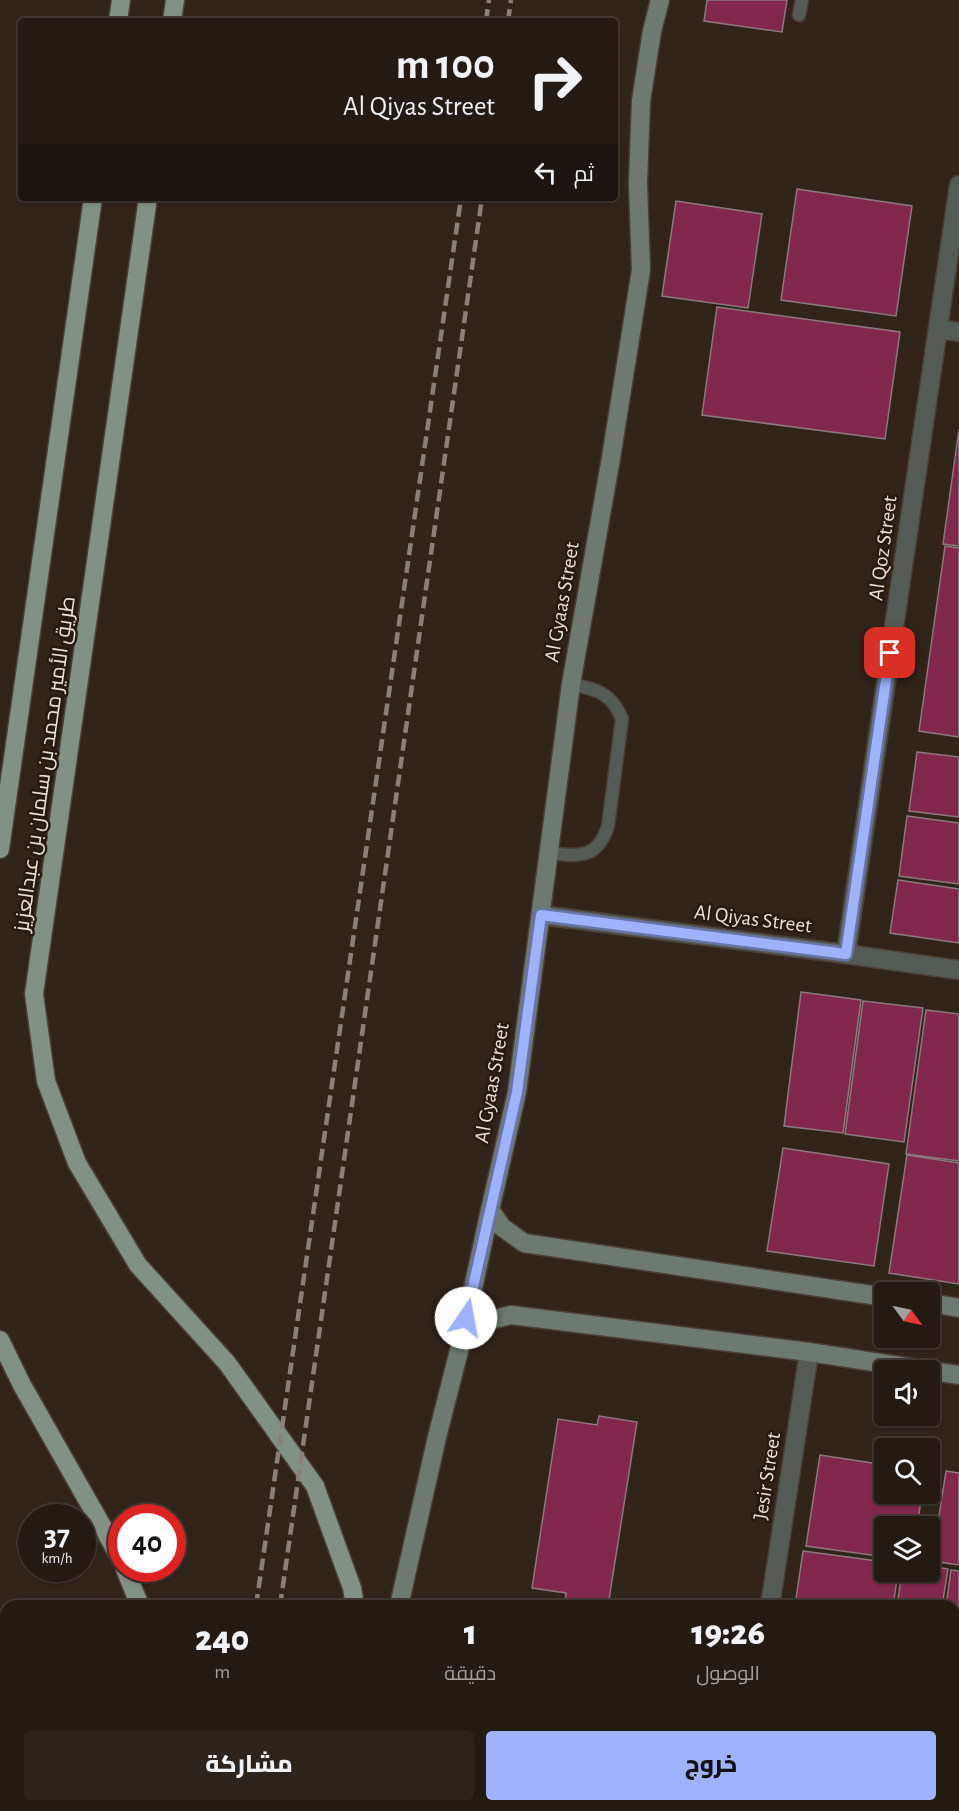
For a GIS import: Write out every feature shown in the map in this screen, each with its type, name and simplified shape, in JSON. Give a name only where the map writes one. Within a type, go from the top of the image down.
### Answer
[{"type":"main road","points":[[119,18],[122,0]]},
{"type":"main road","points":[[172,18],[175,0]]},
{"type":"main road","name":"طريق الأمير محمد بن سلمان بن عبدالعزيز","points":[[0,849],[93,201]]},
{"type":"main road","name":"طريق الأمير محمد بن سلمان بن عبدالعزيز","points":[[148,201],[34,994],[46,1082],[77,1163],[138,1265],[227,1363],[315,1486],[352,1588],[354,1600]]},
{"type":"main road","points":[[0,1340],[22,1385],[108,1536]]},
{"type":"main road","points":[[130,1582],[138,1600]]},
{"type":"street","name":"Al Gyaas Street","points":[[400,1600],[517,1092],[571,684],[641,270],[638,183],[641,101],[652,32],[660,0]]},
{"type":"street","name":"Al Qoz Street","points":[[846,954],[959,185]]},
{"type":"street","points":[[938,329],[959,332]]},
{"type":"street","name":"Al Qiyas Street","points":[[541,915],[959,970]]},
{"type":"street","points":[[490,1210],[502,1227],[524,1243],[874,1295]]},
{"type":"street","points":[[940,1305],[959,1308]]},
{"type":"street","points":[[462,1339],[478,1323],[511,1315],[809,1352],[959,1375]]},
{"type":"street","name":"Jesir Street","points":[[771,1600],[809,1352]]},
{"type":"lane","points":[[799,15],[802,0]]},
{"type":"lane","points":[[548,853],[579,856],[595,849],[606,835],[610,816],[622,719],[616,705],[608,697],[599,691],[571,684]]},
{"type":"building","points":[[707,0],[787,0],[782,32],[704,21]]},
{"type":"building","points":[[797,189],[912,206],[896,316],[781,300]]},
{"type":"building","points":[[676,201],[762,214],[748,308],[662,296]]},
{"type":"building","points":[[717,307],[900,332],[885,439],[702,415]]},
{"type":"building","points":[[959,429],[959,546],[943,544]]},
{"type":"building","points":[[945,546],[959,548],[959,737],[919,731]]},
{"type":"building","points":[[917,752],[959,757],[959,817],[909,811]]},
{"type":"building","points":[[907,816],[959,823],[959,884],[899,876]]},
{"type":"building","points":[[898,880],[959,889],[959,943],[890,933]]},
{"type":"building","points":[[801,992],[861,1000],[843,1133],[784,1126]]},
{"type":"building","points":[[863,1001],[923,1008],[904,1142],[845,1134]]},
{"type":"building","points":[[926,1010],[959,1014],[959,1161],[906,1154]]},
{"type":"building","points":[[783,1148],[889,1164],[874,1266],[767,1251]]},
{"type":"building","points":[[907,1155],[959,1163],[959,1284],[889,1273]]},
{"type":"building","points":[[599,1416],[637,1422],[609,1600],[565,1600],[566,1593],[532,1588],[558,1419],[597,1425]]},
{"type":"building","points":[[820,1455],[874,1463],[874,1504],[920,1504],[919,1516],[874,1516],[874,1555],[806,1546]]},
{"type":"building","points":[[946,1471],[959,1473],[959,1565],[940,1562],[939,1516]]},
{"type":"building","points":[[803,1551],[874,1561],[874,1582],[897,1582],[894,1600],[796,1600]]},
{"type":"building","points":[[940,1568],[948,1569],[943,1600],[898,1600],[901,1582],[940,1582]]},
{"type":"building","points":[[951,1570],[959,1571],[959,1600],[947,1600]]},
{"type":"railway","points":[[486,18],[489,0]]},
{"type":"railway","points":[[508,18],[511,0]]},
{"type":"railway","points":[[257,1600],[461,201]]},
{"type":"railway","points":[[281,1600],[482,201]]},
{"type":"route","points":[[466,1318],[517,1092],[541,915],[846,954],[890,653]]}]
